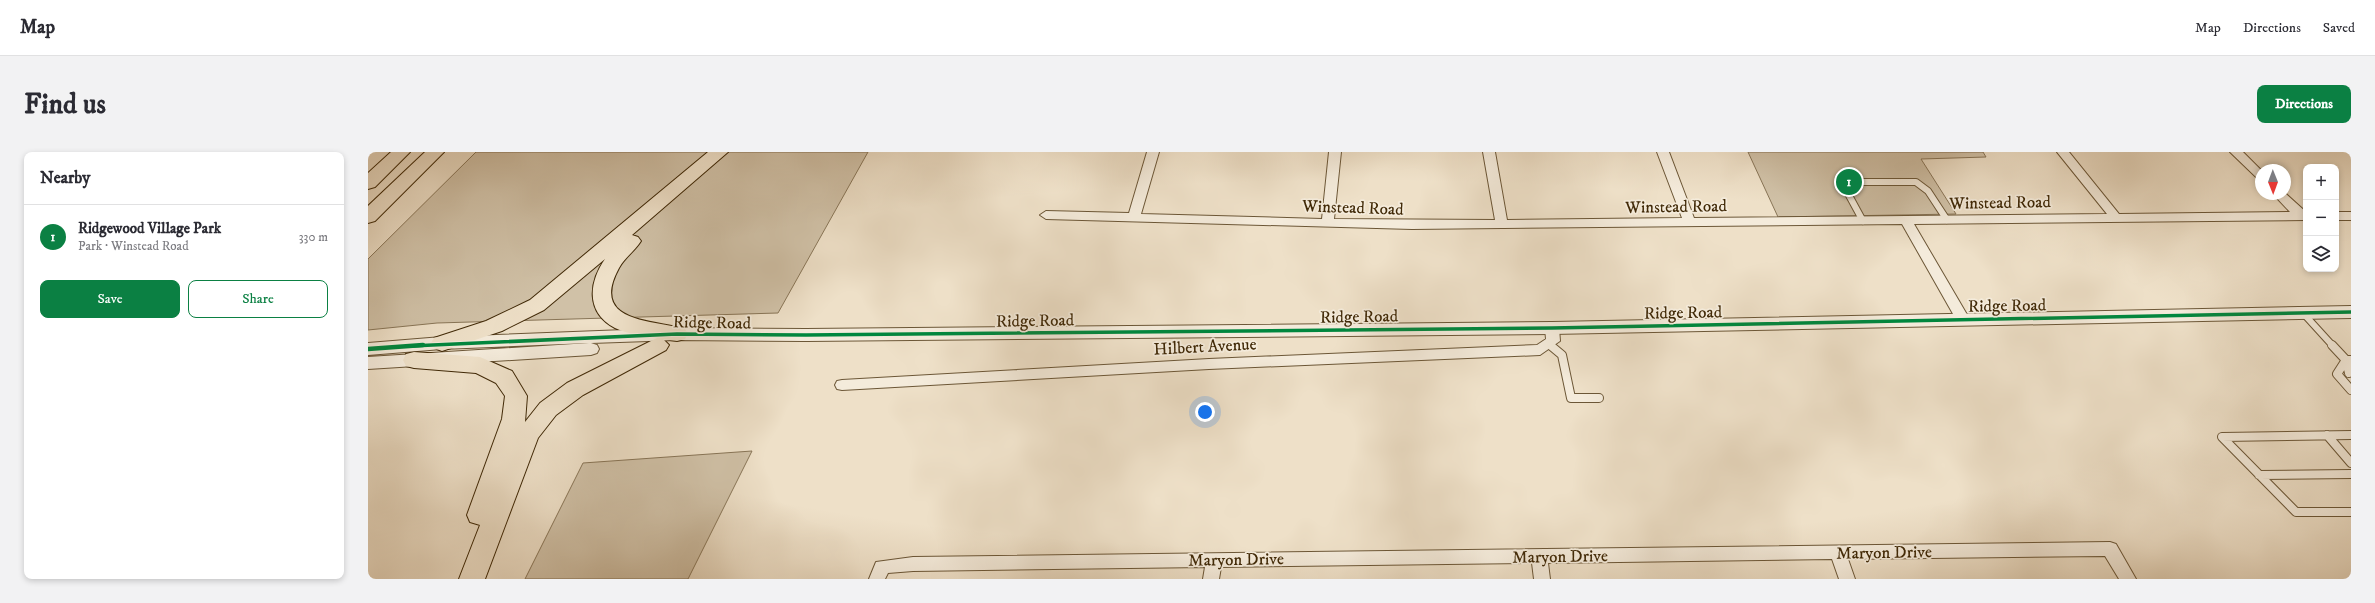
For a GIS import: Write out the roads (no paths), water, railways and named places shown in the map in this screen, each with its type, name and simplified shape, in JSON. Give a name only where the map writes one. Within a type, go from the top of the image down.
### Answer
[{"type":"highway","points":[[368,183],[401,152]]},
{"type":"highway","points":[[368,217],[435,152]]},
{"type":"highway","points":[[442,344],[494,326],[537,305],[719,152]]},
{"type":"highway","points":[[668,340],[622,323],[608,311],[602,298],[603,281],[611,264],[628,243],[734,152]]},
{"type":"highway","points":[[472,579],[528,434],[548,409],[574,389],[668,340]]},
{"type":"highway","points":[[414,360],[480,365],[504,377],[516,396],[514,419],[456,579]]},
{"type":"street","points":[[1134,218],[1153,152]]},
{"type":"street","points":[[1328,223],[1335,152]]},
{"type":"street","points":[[1490,152],[1502,225]]},
{"type":"street","points":[[1663,152],[1690,223]]},
{"type":"street","points":[[2063,152],[2116,218]]},
{"type":"street","points":[[2236,152],[2255,170]]},
{"type":"street","points":[[2286,200],[2303,216]]},
{"type":"street","name":"Winstead Road","points":[[1046,215],[1328,223],[1502,225],[2303,216]]},
{"type":"street","points":[[2339,216],[2351,216]]},
{"type":"street","points":[[1906,220],[1962,318]]},
{"type":"street","name":"Ridge Road","points":[[368,363],[738,335],[1552,328],[1962,318],[2351,312]]},
{"type":"street","points":[[1549,344],[1553,341],[1552,328]]},
{"type":"street","name":"Ridge Road","points":[[368,349],[442,344],[668,340],[738,335]]},
{"type":"street","name":"Hilbert Avenue","points":[[842,385],[1209,364],[1540,350],[1549,344]]},
{"type":"street","name":"Maryon Drive","points":[[877,579],[882,567],[913,564],[2110,549],[2128,579]]},
{"type":"street","points":[[1837,552],[1847,579]]},
{"type":"street","points":[[1539,556],[1542,579]]},
{"type":"street","points":[[1211,579],[1214,560]]},
{"type":"lane","points":[[1863,221],[1845,188],[1845,184],[1850,182],[1916,182],[1928,191],[1947,220]]},
{"type":"lane","points":[[2303,313],[2350,362],[2349,373]]},
{"type":"lane","points":[[1549,344],[1562,355],[1571,398],[1599,398]]},
{"type":"lane","points":[[2350,362],[2336,374],[2351,390]]},
{"type":"lane","points":[[2327,435],[2351,463]]},
{"type":"lane","points":[[2351,435],[2222,436],[2296,512],[2351,512]]},
{"type":"lane","points":[[2259,475],[2351,474]]},
{"type":"place","name":"Ridgewood Village Park","points":[[1849,182]]}]
